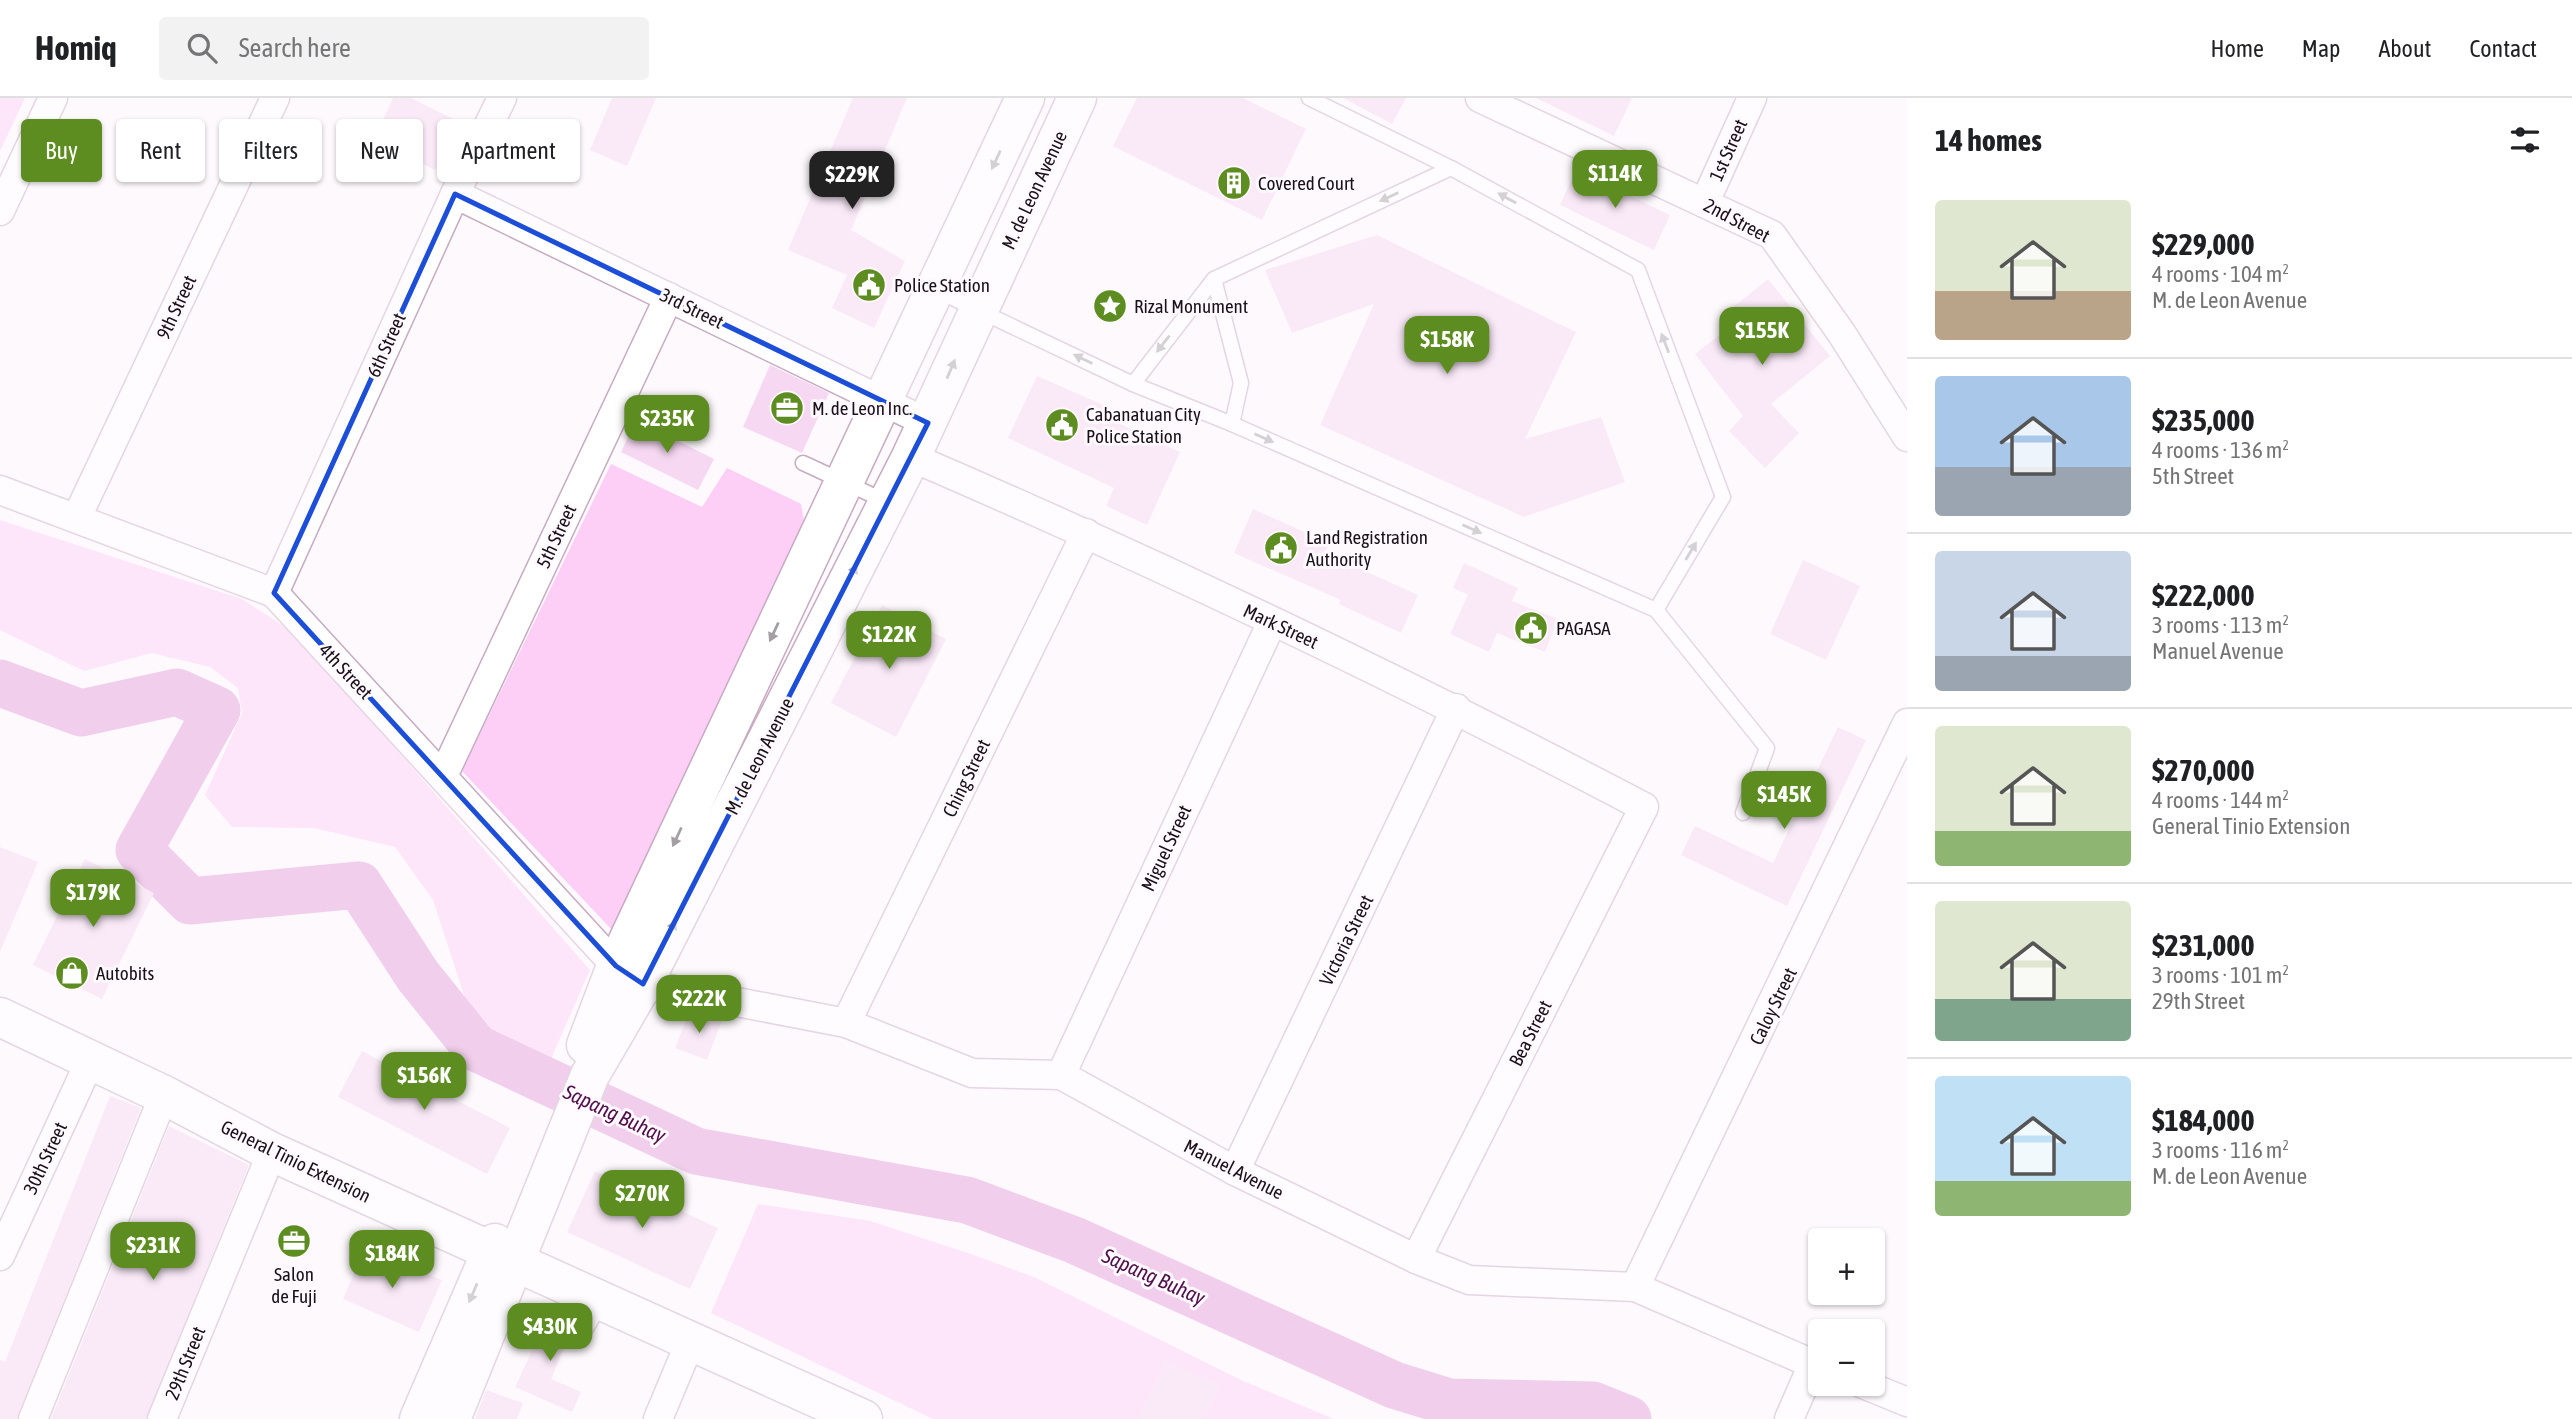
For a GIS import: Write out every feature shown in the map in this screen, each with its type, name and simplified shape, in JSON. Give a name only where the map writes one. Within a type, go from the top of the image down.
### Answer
[{"type":"main road","name":"M. de Leon Avenue","points":[[418,1419],[502,1257],[560,1123],[629,975],[844,482],[1025,98]]},
{"type":"main road","name":"M. de Leon Avenue","points":[[629,975],[889,502],[1077,98]]},
{"type":"main road","name":"General Tinio Extension","points":[[0,1017],[164,1095],[272,1152],[863,1419]]},
{"type":"main road","name":"M. de Leon Avenue","points":[[452,1419],[495,1312],[502,1257]]},
{"type":"street","points":[[0,211],[53,98]]},
{"type":"street","name":"9th Street","points":[[77,517],[275,98]]},
{"type":"street","name":"6th Street","points":[[274,593],[455,194],[502,98]]},
{"type":"street","name":"2nd Street","points":[[1480,98],[1516,105],[1772,234],[1842,334],[1907,437]]},
{"type":"street","name":"1st Street","points":[[1705,202],[1752,98]]},
{"type":"street","name":"3rd Street","points":[[455,194],[928,423]]},
{"type":"street","name":"5th Street","points":[[443,776],[668,297]]},
{"type":"street","name":"Mark Street","points":[[911,457],[1086,533],[1456,708],[1644,807]]},
{"type":"street","name":"4th Street","points":[[0,490],[274,593],[629,975]]},
{"type":"street","name":"Ching Street","points":[[846,1023],[1086,533]]},
{"type":"street","name":"Miguel Street","points":[[1061,1075],[1272,622]]},
{"type":"street","name":"Victoria Street","points":[[1235,1171],[1456,708]]},
{"type":"street","name":"Caloy Street","points":[[1635,1287],[1907,723]]},
{"type":"street","name":"Bea Street","points":[[1416,1259],[1644,807]]},
{"type":"street","name":"Manuel Avenue","points":[[629,975],[846,1023],[972,1073],[1061,1075],[1235,1171],[1416,1259],[1469,1280],[1635,1287],[1808,1362]]},
{"type":"street","name":"30th Street","points":[[0,1256],[90,1061]]},
{"type":"street","points":[[33,1419],[164,1095]]},
{"type":"street","name":"29th Street","points":[[162,1419],[272,1152]]},
{"type":"street","points":[[658,1419],[691,1340]]},
{"type":"street","points":[[1789,1419],[1808,1381]]},
{"type":"street","points":[[1885,1393],[1907,1402]]},
{"type":"lane","points":[[1309,98],[1451,168],[1638,270],[1723,497],[1656,610]]},
{"type":"lane","points":[[1133,384],[1214,279],[1451,168]]},
{"type":"lane","points":[[1214,279],[1241,383],[1232,424]]},
{"type":"lane","points":[[936,290],[1133,384],[1232,424],[1656,610],[1767,748],[1743,813]]},
{"type":"lane","points":[[803,463],[889,502]]},
{"type":"lane","points":[[567,1339],[579,1336],[587,1329],[600,1300]]},
{"type":"lane","points":[[495,1312],[540,1331]]},
{"type":"highlighted area","points":[[455,194],[928,423],[643,984],[616,966],[274,593]]},
{"type":"shaded area","points":[[0,98],[25,98],[0,151]]},
{"type":"shaded area","points":[[611,464],[702,507],[727,468],[801,504],[805,526],[613,931],[462,771]]},
{"type":"shaded area","points":[[0,520],[242,599],[293,632],[590,970],[542,1079],[479,1041],[433,900],[395,847],[314,828],[232,827],[205,795],[242,713],[238,688],[210,667],[152,653],[84,671],[0,630]]},
{"type":"shaded area","points":[[758,1204],[870,1221],[1034,1277],[1241,1380],[1334,1419],[933,1419],[711,1313]]},
{"type":"building","points":[[393,98],[411,98],[453,119],[437,119],[435,170],[423,164],[423,119],[384,119]]},
{"type":"building","points":[[612,98],[656,98],[627,166],[590,150]]},
{"type":"building","points":[[853,98],[907,98],[851,230],[905,261],[874,328],[832,308],[847,275],[788,250]]},
{"type":"building","name":"Covered Court","points":[[1137,98],[1243,98],[1306,129],[1262,220],[1113,146]]},
{"type":"building","points":[[1343,98],[1406,98],[1392,124]]},
{"type":"building","points":[[1536,98],[1632,98],[1614,136]]},
{"type":"building","points":[[1576,170],[1670,215],[1654,250],[1560,205]]},
{"type":"building","points":[[1377,235],[1576,332],[1525,439],[1601,417],[1625,482],[1524,517],[1320,425],[1374,304],[1292,333],[1265,270]]},
{"type":"building","points":[[1768,279],[1830,356],[1771,404],[1799,433],[1765,468],[1729,431],[1743,416],[1695,354],[1728,328],[1720,318]]},
{"type":"building","name":"M. de Leon Inc.","points":[[770,365],[829,393],[802,453],[743,427]]},
{"type":"building","points":[[1037,376],[1117,411],[1112,420],[1180,452],[1147,525],[1106,506],[1114,488],[1008,438]]},
{"type":"building","points":[[636,420],[714,459],[698,490],[621,452]]},
{"type":"building","points":[[1253,509],[1329,543],[1325,553],[1418,595],[1401,633],[1339,604],[1341,600],[1234,553]]},
{"type":"building","points":[[1803,560],[1860,586],[1826,660],[1770,634]]},
{"type":"building","points":[[1464,563],[1518,588],[1512,601],[1558,619],[1545,652],[1497,633],[1489,652],[1450,634],[1468,595],[1453,588]]},
{"type":"building","points":[[882,605],[946,639],[896,737],[831,703]]},
{"type":"building","points":[[1838,727],[1866,740],[1787,906],[1681,855],[1695,826],[1773,863]]},
{"type":"building","points":[[0,847],[38,862],[0,952]]},
{"type":"building","points":[[85,859],[154,893],[102,999],[33,965]]},
{"type":"building","points":[[690,1010],[722,1020],[707,1060],[675,1048]]},
{"type":"building","points":[[362,1051],[510,1128],[487,1174],[338,1097]]},
{"type":"building","points":[[110,1096],[141,1108],[17,1419],[0,1419],[0,1360],[5,1362]]},
{"type":"building","points":[[169,1126],[249,1165],[146,1419],[51,1419]]},
{"type":"building","points":[[595,1171],[718,1228],[690,1289],[567,1232]]},
{"type":"building","points":[[365,1248],[442,1280],[419,1332],[343,1299]]},
{"type":"building","points":[[552,1303],[578,1314],[573,1327],[558,1336],[558,1342],[564,1348],[551,1379],[581,1392],[572,1412],[515,1387],[537,1340],[549,1335],[549,1329],[544,1322]]},
{"type":"building","points":[[1165,1361],[1220,1385],[1205,1419],[1139,1419]]},
{"type":"building","points":[[486,1390],[523,1403],[517,1419],[475,1419]]},
{"type":"waterway","name":"Sapang Buhay","points":[[0,683],[81,713],[177,692],[217,710],[139,850],[190,901],[359,885],[418,976],[476,1048],[696,1151],[967,1200],[1074,1240],[1394,1385],[1449,1402],[1593,1405],[1628,1419]]},
{"type":"place","name":"Covered Court","points":[[1234,183]]},
{"type":"place","name":"Police Station","points":[[869,285]]},
{"type":"place","name":"Rizal Monument","points":[[1110,306]]},
{"type":"place","name":"M. de Leon Inc.","points":[[787,408]]},
{"type":"place","name":"Cabanatuan City Police Station","points":[[1062,425]]},
{"type":"place","name":"Land Registration Authority","points":[[1281,548]]},
{"type":"place","name":"PAGASA","points":[[1531,628]]},
{"type":"place","name":"Autobits","points":[[72,973]]},
{"type":"place","name":"Salon de Fuji","points":[[294,1241]]}]
